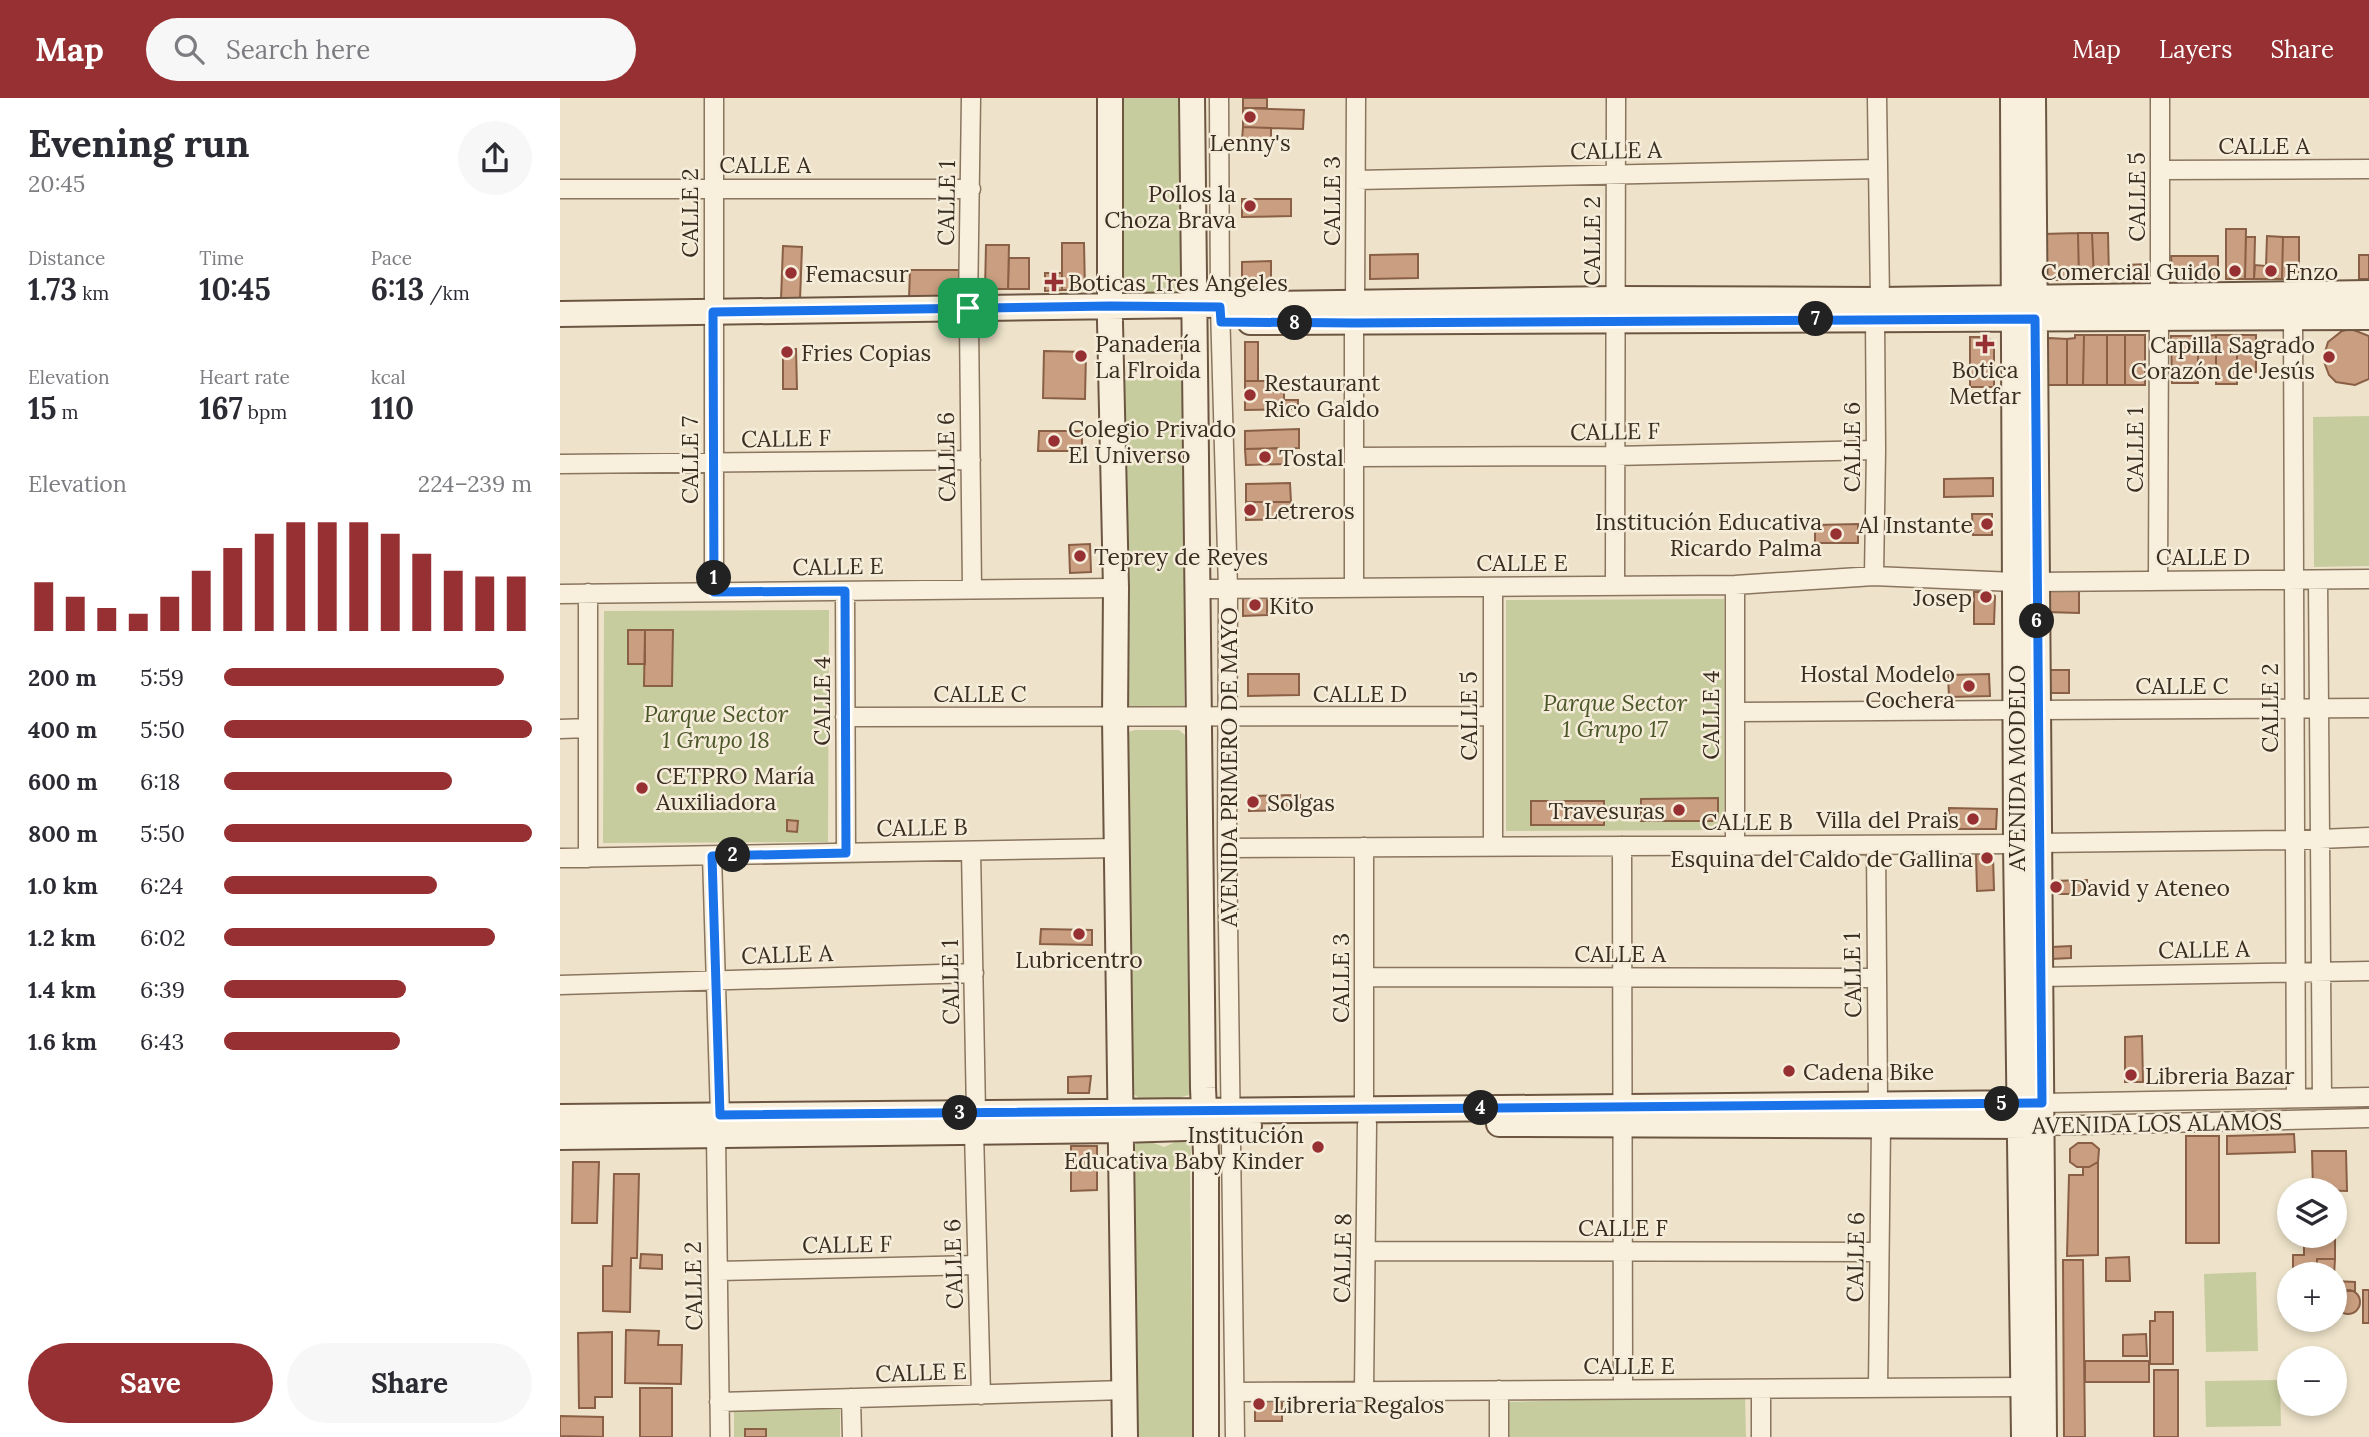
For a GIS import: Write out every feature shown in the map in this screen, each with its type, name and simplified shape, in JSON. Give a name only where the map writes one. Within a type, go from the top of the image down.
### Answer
[{"type":"street","name":"CALLE 2","points":[[713,98],[713,320]]},
{"type":"street","name":"CALLE 1","points":[[969,316],[971,98]]},
{"type":"street","points":[[1110,98],[1110,314],[1116,588],[1115,718],[1125,1437]]},
{"type":"street","name":"AVENIDA PRIMERO DE MAYO","points":[[1192,98],[1206,1437]]},
{"type":"street","name":"AVENIDA PRIMERO DE MAYO","points":[[1219,98],[1220,314],[1228,589],[1229,1119],[1235,1437]]},
{"type":"street","name":"CALLE 3","points":[[1355,314],[1356,98]]},
{"type":"street","name":"CALLE 2","points":[[1615,310],[1616,98]]},
{"type":"street","points":[[1877,98],[1877,310]]},
{"type":"street","name":"AVENIDA MODELO","points":[[2013,98],[2025,309]]},
{"type":"street","name":"AVENIDA MODELO","points":[[2033,98],[2025,309],[2027,843],[2031,1115],[2044,1437]]},
{"type":"street","name":"CALLE 5","points":[[2160,98],[2160,308]]},
{"type":"street","name":"CALLE A","points":[[1356,180],[1878,169]]},
{"type":"street","name":"CALLE A","points":[[2160,170],[2369,169]]},
{"type":"street","name":"CALLE A","points":[[560,189],[971,188]]},
{"type":"street","points":[[560,330],[713,320],[1110,314],[2160,308],[2369,293]]},
{"type":"street","name":"CALLE 1","points":[[2158,581],[2160,308]]},
{"type":"street","points":[[2160,308],[2292,318],[2369,317]]},
{"type":"street","points":[[1615,310],[1615,586]]},
{"type":"street","name":"CALLE 6","points":[[1874,576],[1877,310]]},
{"type":"street","points":[[560,314],[713,320]]},
{"type":"street","points":[[1354,588],[1355,314]]},
{"type":"street","name":"CALLE 6","points":[[969,316],[972,589]]},
{"type":"street","name":"CALLE 2","points":[[2292,318],[2295,1098]]},
{"type":"street","name":"CALLE 7","points":[[713,320],[714,592]]},
{"type":"street","name":"CALLE F","points":[[1354,457],[1614,456],[1876,450]]},
{"type":"street","name":"CALLE F","points":[[560,464],[971,460]]},
{"type":"street","name":"CALLE E","points":[[1197,589],[1735,584],[1874,576],[2025,582]]},
{"type":"street","name":"CALLE D","points":[[2025,582],[2369,579]]},
{"type":"street","points":[[2318,580],[2322,1098]]},
{"type":"street","name":"CALLE 4","points":[[1735,584],[1735,845]]},
{"type":"street","name":"CALLE 5","points":[[1493,587],[1493,846]]},
{"type":"street","name":"CALLE E","points":[[560,594],[1116,588]]},
{"type":"street","name":"CALLE 4","points":[[845,591],[846,853]]},
{"type":"street","points":[[588,593],[588,858]]},
{"type":"street","name":"CALLE C","points":[[1735,712],[2369,708]]},
{"type":"street","name":"CALLE D","points":[[1199,718],[1493,716]]},
{"type":"street","name":"CALLE C","points":[[845,717],[1199,718]]},
{"type":"street","points":[[560,729],[588,728]]},
{"type":"street","name":"CALLE B","points":[[1227,848],[1875,845],[2369,837]]},
{"type":"street","name":"AVENIDA MODELO","points":[[2024,1437],[2031,1115],[2040,977],[2027,843]]},
{"type":"street","name":"CALLE 1","points":[[1875,845],[1880,1115]]},
{"type":"street","points":[[1622,846],[1623,1390]]},
{"type":"street","name":"CALLE 3","points":[[1364,847],[1366,1116]]},
{"type":"street","name":"CALLE B","points":[[560,858],[1117,848]]},
{"type":"street","name":"CALLE 1","points":[[971,851],[975,1123]]},
{"type":"street","name":"CALLE 2","points":[[712,856],[718,1125],[720,1437]]},
{"type":"street","name":"CALLE A","points":[[2040,977],[2369,971]]},
{"type":"street","name":"CALLE A","points":[[560,985],[974,973]]},
{"type":"street","name":"CALLE A","points":[[1364,977],[1877,978]]},
{"type":"street","name":"AVENIDA LOS ALAMOS","points":[[2031,1115],[2295,1098],[2369,1097]]},
{"type":"street","name":"CALLE 6","points":[[1878,1388],[1880,1115]]},
{"type":"street","name":"AVENIDA LOS ALAMOS","points":[[560,1117],[718,1125],[1366,1116],[2031,1115],[2369,1118]]},
{"type":"street","name":"CALLE 8","points":[[1364,1392],[1366,1116]]},
{"type":"street","name":"CALLE 6","points":[[975,1123],[981,1395]]},
{"type":"street","name":"AVENIDA LOS ALAMOS","points":[[560,1137],[718,1125]]},
{"type":"street","name":"CALLE F","points":[[1367,1251],[1879,1252]]},
{"type":"street","name":"CALLE F","points":[[718,1271],[977,1265]]},
{"type":"street","name":"CALLE E","points":[[1235,1392],[2024,1387]]},
{"type":"street","points":[[1761,1389],[1761,1437]]},
{"type":"street","name":"CALLE E","points":[[719,1402],[1125,1390]]},
{"type":"street","points":[[1499,1390],[1499,1437]]},
{"type":"street","points":[[851,1398],[852,1437]]},
{"type":"green space","points":[[1118,98],[1183,98],[1182,283],[1178,291],[1172,294],[1144,296],[1121,289]]},
{"type":"green space","points":[[1185,378],[1184,706],[1178,710],[1124,709],[1120,380]]},
{"type":"green space","points":[[2369,416],[2369,566],[2314,567],[2313,417]]},
{"type":"green space","name":"Parque Sector 1 Grupo 17","points":[[1724,599],[1724,830],[1506,831],[1506,600]]},
{"type":"green space","name":"Parque Sector 1 Grupo 18","points":[[829,610],[828,842],[603,843],[604,611]]},
{"type":"green space","points":[[1135,730],[1179,730],[1185,735],[1195,1080],[1193,1091],[1178,1098],[1141,1099],[1130,1092],[1125,733]]},
{"type":"green space","points":[[1144,1139],[1164,1147],[1182,1139],[1189,1144],[1191,1150],[1193,1437],[1131,1437],[1131,1162],[1134,1145]]},
{"type":"green space","points":[[2256,1272],[2258,1351],[2206,1352],[2204,1274]]},
{"type":"green space","points":[[2277,1380],[2277,1416],[2281,1416],[2281,1426],[2206,1427],[2205,1381]]},
{"type":"green space","points":[[1745,1395],[1746,1437],[1509,1437],[1508,1402]]},
{"type":"green space","points":[[840,1407],[840,1437],[734,1437],[734,1409]]},
{"type":"building","points":[[1243,98],[1267,98],[1267,108],[1243,108]]},
{"type":"building","points":[[1243,108],[1304,110],[1303,129],[1243,127]]},
{"type":"building","points":[[1243,127],[1271,128],[1271,142],[1242,141]]},
{"type":"building","points":[[1242,199],[1291,199],[1291,216],[1242,217]]},
{"type":"building","points":[[2226,229],[2246,229],[2245,279],[2226,279]]},
{"type":"building","points":[[2078,233],[2092,233],[2094,280],[2079,280]]},
{"type":"building","points":[[2078,233],[2079,280],[2050,280],[2044,274],[2043,234]]},
{"type":"building","points":[[2092,233],[2108,233],[2109,279],[2094,280]]},
{"type":"building","points":[[2267,236],[2283,237],[2282,279],[2254,279],[2255,265],[2266,266]]},
{"type":"building","points":[[2246,237],[2255,237],[2254,279],[2245,279]]},
{"type":"building","points":[[2283,237],[2299,237],[2299,279],[2282,279]]},
{"type":"building","points":[[1062,243],[1084,243],[1085,290],[1062,290]]},
{"type":"building","points":[[986,245],[1009,245],[1008,289],[985,289]]},
{"type":"building","name":"Femacsur","points":[[783,246],[802,247],[800,300],[781,300]]},
{"type":"building","points":[[1418,254],[1418,278],[1370,279],[1370,255]]},
{"type":"building","points":[[2359,255],[2369,255],[2369,279],[2359,279]]},
{"type":"building","points":[[2171,256],[2218,256],[2218,282],[2180,282],[2172,272]]},
{"type":"building","points":[[1009,258],[1029,258],[1029,289],[1008,289]]},
{"type":"building","points":[[1271,261],[1271,286],[1248,287],[1242,281],[1242,262]]},
{"type":"building","points":[[2147,264],[2147,282],[2127,282],[2126,265]]},
{"type":"building","points":[[910,270],[962,270],[962,298],[909,298]]},
{"type":"building","name":"Boticas Tres Angeles","points":[[1045,273],[1062,273],[1062,290],[1045,291]]},
{"type":"building","points":[[2351,329],[2369,336],[2369,379],[2355,385],[2336,382],[2329,375],[2323,359],[2328,342],[2342,331]]},
{"type":"building","points":[[2075,335],[2084,335],[2083,385],[2067,385],[2067,339],[2075,338]]},
{"type":"building","points":[[2084,335],[2107,335],[2107,385],[2083,385]]},
{"type":"building","points":[[2107,335],[2125,335],[2125,385],[2107,385]]},
{"type":"building","points":[[2125,335],[2145,335],[2145,385],[2125,385]]},
{"type":"building","points":[[2216,335],[2237,335],[2237,384],[2216,384]]},
{"type":"building","points":[[2216,335],[2216,371],[2198,371],[2198,336]]},
{"type":"building","points":[[2237,335],[2256,335],[2256,372],[2237,372]]},
{"type":"building","points":[[2171,336],[2198,336],[2198,383],[2172,383]]},
{"type":"building","points":[[1970,337],[1988,337],[1994,346],[1994,387],[1970,387]]},
{"type":"building","points":[[2049,338],[2067,339],[2067,385],[2044,385],[2044,344]]},
{"type":"building","points":[[1245,342],[1258,342],[1258,381],[1245,381]]},
{"type":"building","points":[[783,349],[796,349],[797,389],[783,389]]},
{"type":"building","points":[[1044,351],[1086,352],[1085,399],[1043,398]]},
{"type":"building","points":[[1245,381],[1274,381],[1273,392],[1284,392],[1284,400],[1298,400],[1298,409],[1245,410]]},
{"type":"building","points":[[1299,429],[1299,448],[1245,449],[1245,431]]},
{"type":"building","name":"Colegio Privado El Universo","points":[[1039,431],[1082,431],[1082,451],[1038,451]]},
{"type":"building","name":"Tostal","points":[[1285,448],[1285,464],[1246,465],[1245,449]]},
{"type":"building","points":[[1993,478],[1993,496],[1944,497],[1944,479]]},
{"type":"building","points":[[1290,483],[1291,502],[1246,502],[1246,484]]},
{"type":"building","points":[[1246,502],[1291,502],[1291,519],[1246,520]]},
{"type":"building","points":[[1972,514],[1992,514],[1992,535],[1973,535]]},
{"type":"building","name":"Institución Educativa Ricardo Palma","points":[[1858,524],[1858,543],[1815,543],[1815,525]]},
{"type":"building","points":[[1090,544],[1091,572],[1070,573],[1069,545]]},
{"type":"building","points":[[2052,590],[2079,590],[2079,613],[2045,612],[2045,597]]},
{"type":"building","points":[[1974,592],[1988,592],[1995,596],[1994,624],[1974,624]]},
{"type":"building","name":"Kito","points":[[1243,595],[1267,595],[1267,615],[1243,616]]},
{"type":"building","points":[[628,630],[645,630],[645,664],[628,664]]},
{"type":"building","points":[[645,630],[673,630],[672,686],[644,686]]},
{"type":"building","points":[[2048,670],[2069,670],[2069,693],[2049,693]]},
{"type":"building","points":[[1248,674],[1299,674],[1299,695],[1248,696]]},
{"type":"building","name":"Hostal Modelo Cochera","points":[[1989,674],[1990,696],[1949,697],[1948,675]]},
{"type":"building","points":[[1300,795],[1300,810],[1249,811],[1249,796]]},
{"type":"building","name":"Travesuras","points":[[1718,798],[1718,821],[1641,821],[1641,799]]},
{"type":"building","points":[[1531,801],[1604,801],[1604,825],[1531,825]]},
{"type":"building","name":"Villa del Prais","points":[[1949,808],[1997,809],[1996,829],[1949,829]]},
{"type":"building","points":[[787,820],[798,821],[797,832],[787,831]]},
{"type":"building","points":[[1976,854],[1993,856],[1994,890],[1977,891]]},
{"type":"building","points":[[2087,880],[2087,894],[2051,894],[2051,881]]},
{"type":"building","points":[[1041,929],[1092,930],[1092,945],[1040,944]]},
{"type":"building","points":[[2071,946],[2071,958],[2051,959],[2051,947]]},
{"type":"building","points":[[2142,1036],[2143,1082],[2125,1082],[2125,1037]]},
{"type":"building","points":[[1091,1076],[1089,1093],[1068,1093],[1068,1077]]},
{"type":"building","points":[[2294,1134],[2295,1152],[2227,1154],[2227,1136]]},
{"type":"building","points":[[2186,1136],[2219,1136],[2219,1243],[2186,1243]]},
{"type":"building","points":[[2078,1143],[2092,1143],[2099,1149],[2098,1162],[2089,1167],[2077,1167],[2070,1162],[2070,1149]]},
{"type":"building","points":[[1071,1146],[1097,1146],[1097,1190],[1071,1191]]},
{"type":"building","points":[[2312,1151],[2346,1151],[2347,1178],[2313,1178]]},
{"type":"building","points":[[573,1162],[599,1162],[597,1223],[572,1223]]},
{"type":"building","points":[[2098,1162],[2098,1255],[2067,1256],[2069,1175],[2083,1175],[2083,1167]]},
{"type":"building","points":[[614,1174],[639,1174],[637,1258],[631,1258],[630,1312],[603,1311],[603,1266],[612,1266]]},
{"type":"building","points":[[2304,1248],[2335,1248],[2335,1259],[2293,1262],[2293,1255],[2304,1255]]},
{"type":"building","points":[[641,1254],[662,1255],[662,1269],[640,1268]]},
{"type":"building","points":[[2129,1257],[2130,1281],[2106,1281],[2106,1258]]},
{"type":"building","points":[[2317,1259],[2335,1259],[2335,1262],[2317,1262]]},
{"type":"building","points":[[2063,1260],[2083,1260],[2085,1437],[2064,1437]]},
{"type":"building","points":[[2347,1282],[2355,1282],[2355,1291],[2347,1291]]},
{"type":"building","points":[[2347,1290],[2357,1293],[2357,1311],[2347,1314]]},
{"type":"building","points":[[2363,1290],[2369,1290],[2369,1323],[2363,1323]]},
{"type":"building","points":[[2155,1312],[2173,1312],[2173,1364],[2150,1364],[2150,1321],[2155,1321]]},
{"type":"building","points":[[626,1330],[659,1331],[658,1345],[682,1345],[681,1384],[625,1383]]},
{"type":"building","points":[[612,1332],[612,1397],[595,1397],[595,1408],[579,1408],[578,1333]]},
{"type":"building","points":[[2146,1334],[2147,1356],[2123,1356],[2123,1335]]},
{"type":"building","points":[[2085,1361],[2149,1361],[2149,1382],[2085,1382]]},
{"type":"building","points":[[2154,1370],[2178,1370],[2178,1437],[2154,1437]]},
{"type":"building","points":[[640,1388],[672,1388],[672,1437],[640,1437]]},
{"type":"building","points":[[1255,1399],[1282,1399],[1282,1421],[1255,1421]]},
{"type":"building","points":[[560,1416],[603,1417],[603,1437],[560,1436]]},
{"type":"building","points":[[745,1429],[766,1429],[766,1437],[745,1437]]},
{"type":"place","name":"Lenny's","points":[[1250,117]]},
{"type":"place","name":"Pollos la Choza Brava","points":[[1250,206]]},
{"type":"place","name":"Comercial Guido","points":[[2235,271]]},
{"type":"place","name":"Enzo","points":[[2271,271]]},
{"type":"place","name":"Femacsur","points":[[791,273]]},
{"type":"place","name":"Boticas Tres Angeles","points":[[1054,282]]},
{"type":"place","name":"Botica Metfar","points":[[1985,344]]},
{"type":"place","name":"Fries Copias","points":[[787,352]]},
{"type":"place","name":"Panadería La Flroida","points":[[1081,356]]},
{"type":"place","name":"Capilla Sagrado Corazón de Jesús","points":[[2329,357]]},
{"type":"place","name":"Restaurant Rico Galdo","points":[[1250,395]]},
{"type":"place","name":"Colegio Privado El Universo","points":[[1054,441]]},
{"type":"place","name":"Tostal","points":[[1265,457]]},
{"type":"place","name":"Letreros","points":[[1250,510]]},
{"type":"place","name":"Al Instante","points":[[1987,524]]},
{"type":"place","name":"Institución Educativa Ricardo Palma","points":[[1836,534]]},
{"type":"place","name":"Teprey de Reyes","points":[[1080,556]]},
{"type":"place","name":"Josep","points":[[1986,597]]},
{"type":"place","name":"Kito","points":[[1255,605]]},
{"type":"place","name":"Hostal Modelo Cochera","points":[[1969,686]]},
{"type":"place","name":"CETPRO María Auxiliadora","points":[[642,788]]},
{"type":"place","name":"Solgas","points":[[1253,802]]},
{"type":"place","name":"Travesuras","points":[[1679,810]]},
{"type":"place","name":"Villa del Prais","points":[[1973,819]]},
{"type":"place","name":"Esquina del Caldo de Gallina","points":[[1987,858]]},
{"type":"place","name":"David y Ateneo","points":[[2056,887]]},
{"type":"place","name":"Lubricentro","points":[[1079,934]]},
{"type":"place","name":"Cadena Bike","points":[[1789,1071]]},
{"type":"place","name":"Libreria Bazar","points":[[2131,1075]]},
{"type":"place","name":"Institución Educativa Baby Kinder","points":[[1318,1147]]},
{"type":"place","name":"Libreria Regalos","points":[[1259,1404]]},
{"type":"route","points":[[1220,307],[1221,322],[2035,319],[2042,1103],[720,1115],[712,856],[846,853],[845,591],[714,592],[713,312],[968,308],[1220,307]]}]
